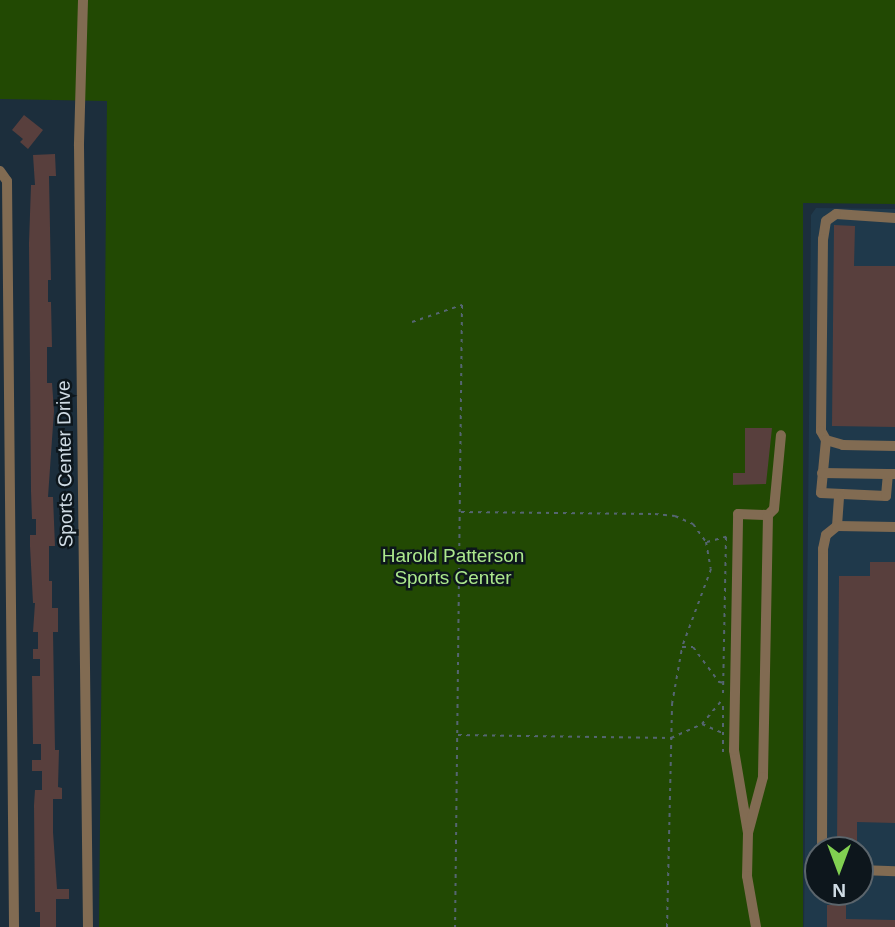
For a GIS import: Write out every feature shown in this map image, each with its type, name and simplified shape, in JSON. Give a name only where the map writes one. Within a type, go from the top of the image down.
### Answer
[{"type":"street","name":"Sports Center Drive","points":[[83,0],[79,146],[89,927]]},
{"type":"street","points":[[0,171],[7,181],[4,289],[6,657],[13,782],[14,927]]},
{"type":"street","points":[[822,473],[892,474],[886,496],[839,496],[821,493],[822,473],[826,440],[821,430],[823,239],[826,221],[836,214],[895,218]]},
{"type":"street","points":[[748,832],[763,777],[768,515],[774,509],[780,435]]},
{"type":"street","points":[[826,440],[842,445],[895,446]]},
{"type":"street","points":[[837,526],[839,496]]},
{"type":"street","points":[[756,927],[747,876],[748,832],[734,750],[737,514],[768,515]]},
{"type":"street","points":[[822,836],[824,549],[827,535],[837,526],[895,527]]},
{"type":"street","points":[[0,782],[13,782]]},
{"type":"street","points":[[874,870],[895,871]]},
{"type":"street","points":[[0,906],[14,906]]},
{"type":"path","points":[[412,322],[463,305],[455,927]]},
{"type":"path","points":[[460,512],[675,516],[693,524],[706,542],[710,569],[682,647],[672,704],[667,927]]},
{"type":"path","points":[[706,542],[726,537],[723,751]]},
{"type":"path","points":[[682,647],[693,647],[719,682],[736,683]]},
{"type":"path","points":[[457,735],[671,738],[702,724],[723,699]]},
{"type":"path","points":[[702,724],[723,733]]},
{"type":"shaded area","points":[[816,208],[895,209],[895,927],[804,927],[804,906],[874,906],[874,836],[805,836],[811,215]]},
{"type":"green space","name":"Harold Patterson Sports Center","points":[[0,0],[895,0],[895,204],[803,203],[803,927],[99,927],[107,101],[0,99]]},
{"type":"building","points":[[24,115],[43,130],[28,149],[20,142],[23,139],[12,130]]},
{"type":"building","points":[[55,154],[56,176],[49,176],[51,280],[48,280],[48,302],[51,302],[52,347],[47,347],[47,383],[52,383],[54,411],[48,497],[53,497],[55,546],[49,546],[49,581],[52,581],[52,608],[58,608],[58,632],[53,632],[55,750],[59,750],[58,787],[62,788],[62,799],[53,799],[53,832],[57,889],[69,889],[69,899],[56,899],[56,927],[40,927],[40,912],[35,912],[34,805],[35,790],[42,790],[42,771],[32,771],[32,760],[41,760],[41,744],[33,744],[32,676],[40,676],[40,659],[33,659],[33,649],[38,649],[38,632],[33,632],[35,603],[30,546],[30,535],[36,535],[36,519],[32,519],[31,491],[29,243],[31,185],[35,185],[33,155]]},
{"type":"building","points":[[834,225],[855,226],[854,266],[895,266],[895,427],[832,426]]},
{"type":"building","points":[[745,428],[772,428],[766,484],[733,485],[733,473],[745,473]]},
{"type":"building","points":[[870,562],[895,562],[895,823],[857,822],[857,836],[837,836],[839,576],[870,576]]},
{"type":"building","points":[[827,906],[846,906],[846,919],[895,920],[895,927],[827,927]]}]
